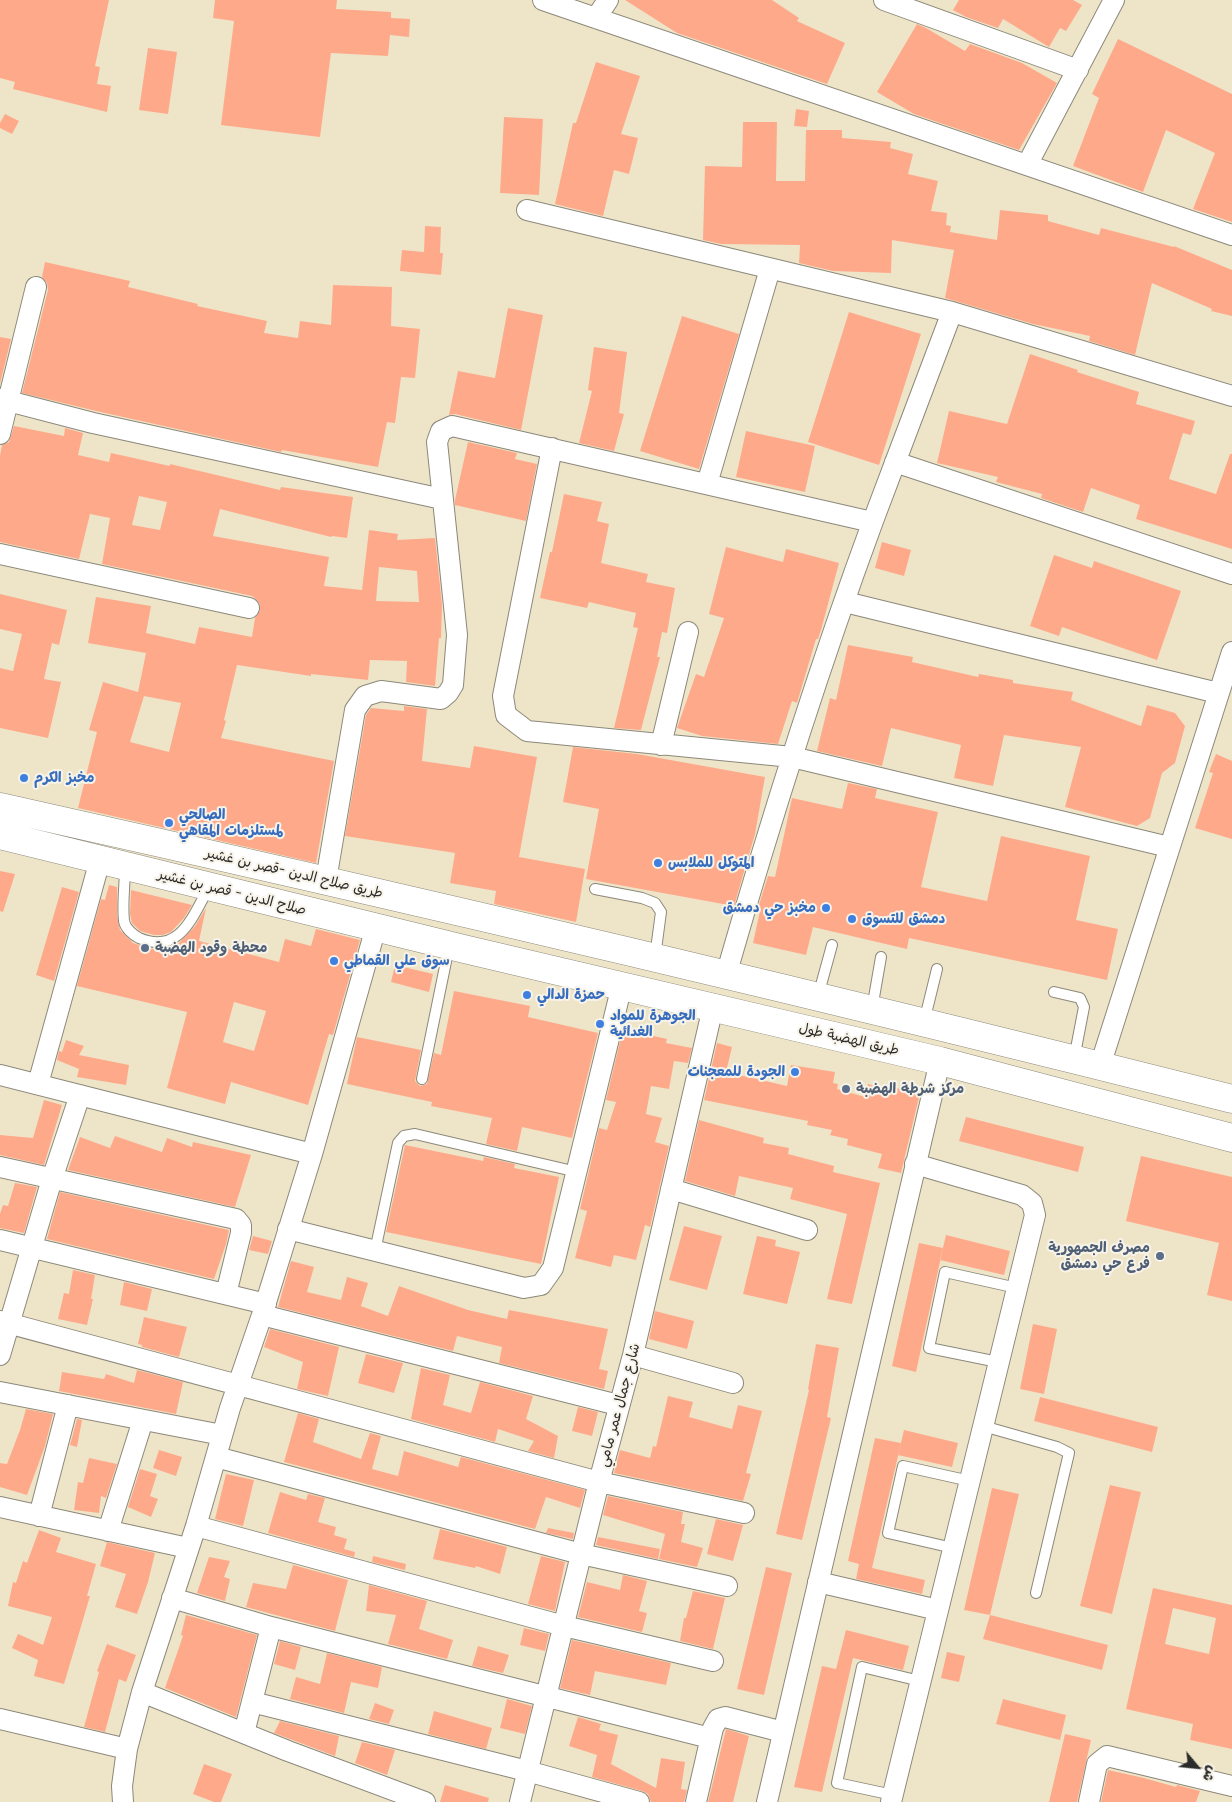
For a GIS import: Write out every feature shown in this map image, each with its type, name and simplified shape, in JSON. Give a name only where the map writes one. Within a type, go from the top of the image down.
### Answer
[{"type":"highway","name":"طريق صلاح الدين -قصر بن غشير","points":[[0,807],[326,880],[655,958]]},
{"type":"highway","name":"صلاح الدين - قصر بن غشير","points":[[0,835],[457,947]]},
{"type":"highway","name":"طريق الهضبة طول","points":[[457,947],[940,1061],[1232,1138]]},
{"type":"highway","points":[[655,958],[1232,1100]]},
{"type":"street","points":[[543,0],[1232,235]]},
{"type":"street","points":[[596,18],[608,0]]},
{"type":"street","points":[[884,0],[1078,70]]},
{"type":"street","points":[[1027,165],[1114,0]]},
{"type":"street","points":[[527,210],[952,312],[1232,396]]},
{"type":"street","points":[[707,484],[770,269]]},
{"type":"street","points":[[0,434],[4,400],[36,287]]},
{"type":"street","points":[[726,974],[758,861],[872,522],[952,312]]},
{"type":"street","points":[[4,400],[93,423],[442,499]]},
{"type":"street","points":[[326,880],[355,710],[366,696],[381,691],[441,699],[448,693],[452,685],[457,635],[437,442],[441,431],[452,426],[872,522]]},
{"type":"street","points":[[552,448],[503,696],[506,715],[527,731],[792,757],[1169,847]]},
{"type":"street","points":[[895,462],[1232,574]]},
{"type":"street","points":[[0,554],[249,608]]},
{"type":"street","points":[[845,602],[1218,693]]},
{"type":"street","points":[[661,745],[688,632]]},
{"type":"street","points":[[1087,1063],[1169,847],[1232,652]]},
{"type":"street","points":[[38,1084],[113,863]]},
{"type":"street","points":[[123,1802],[122,1786],[127,1749],[142,1692],[312,1154],[376,927]]},
{"type":"street","points":[[288,1229],[524,1288],[541,1284],[553,1268],[622,986]]},
{"type":"street","name":"شارع جمال عمر مامي","points":[[520,1802],[618,1405],[633,1355],[713,1007]]},
{"type":"street","points":[[767,1802],[940,1061]]},
{"type":"street","points":[[0,1075],[312,1154]]},
{"type":"street","points":[[0,1354],[4,1322],[32,1248],[52,1179],[80,1095]]},
{"type":"street","points":[[892,1799],[1035,1215],[1032,1203],[1022,1195],[915,1164]]},
{"type":"street","points":[[0,1167],[236,1219],[241,1224],[241,1233],[226,1294]]},
{"type":"street","points":[[671,1189],[807,1230]]},
{"type":"street","points":[[0,1240],[226,1294],[264,1309],[618,1405]]},
{"type":"street","points":[[4,1322],[599,1482],[744,1513]]},
{"type":"street","points":[[633,1355],[733,1383]]},
{"type":"street","points":[[0,1392],[222,1435]]},
{"type":"street","points":[[40,1516],[68,1405]]},
{"type":"street","points":[[108,1531],[143,1420]]},
{"type":"street","points":[[216,1457],[582,1554],[727,1586]]},
{"type":"street","points":[[0,1507],[188,1548]]},
{"type":"street","points":[[196,1526],[564,1626],[714,1661]]},
{"type":"street","points":[[818,1582],[938,1610]]},
{"type":"street","points":[[172,1598],[271,1627],[710,1738]]},
{"type":"street","points":[[244,1733],[271,1627]]},
{"type":"street","points":[[142,1692],[288,1751],[425,1802]]},
{"type":"street","points":[[252,1702],[527,1770],[639,1802]]},
{"type":"street","points":[[696,1802],[710,1738],[718,1719],[725,1718],[783,1732]]},
{"type":"street","points":[[0,1719],[127,1749]]},
{"type":"street","points":[[1089,1802],[1097,1764],[1107,1756],[1232,1786]]},
{"type":"lane","points":[[113,863],[124,924],[134,936],[149,942],[171,941],[186,928],[209,886]]},
{"type":"lane","points":[[595,889],[642,898],[655,903],[661,912],[655,958]]},
{"type":"lane","points":[[817,997],[832,945]]},
{"type":"lane","points":[[422,1078],[457,947]]},
{"type":"lane","points":[[872,1010],[881,957]]},
{"type":"lane","points":[[924,1023],[937,970]]},
{"type":"lane","points":[[1054,992],[1080,998],[1084,1007],[1087,1063]]},
{"type":"lane","points":[[375,1251],[398,1143],[404,1136],[415,1134],[577,1172]]},
{"type":"lane","points":[[998,1362],[929,1348],[944,1272],[1017,1288]]},
{"type":"lane","points":[[983,1426],[1057,1447],[1069,1454],[1036,1593]]},
{"type":"lane","points":[[953,1548],[888,1533],[903,1466],[970,1481]]},
{"type":"lane","points":[[892,1799],[837,1783],[862,1667],[920,1681]]},
{"type":"building","points":[[0,0],[109,0],[95,66],[100,67],[97,84],[111,86],[107,112],[13,89],[15,82],[0,78]]},
{"type":"building","points":[[215,0],[337,0],[336,9],[391,12],[391,18],[410,19],[409,37],[390,35],[388,56],[331,53],[320,137],[221,125],[234,21],[213,18]]},
{"type":"building","points":[[625,0],[772,0],[799,18],[797,21],[845,43],[827,84],[677,33]]},
{"type":"building","points":[[959,0],[1073,0],[1082,5],[1066,31],[1060,28],[1049,47],[1003,19],[998,28],[966,17],[953,10]]},
{"type":"building","points":[[917,24],[965,51],[970,44],[1022,63],[1057,83],[1019,150],[914,114],[877,92]]},
{"type":"building","points":[[1118,39],[1232,94],[1232,222],[1193,209],[1215,153],[1166,130],[1143,192],[1073,166],[1099,98],[1092,94]]},
{"type":"building","points":[[148,48],[177,52],[168,114],[139,110]]},
{"type":"building","points":[[596,62],[640,76],[621,134],[638,138],[629,174],[614,170],[603,216],[555,204],[573,123],[576,123]]},
{"type":"building","points":[[796,109],[809,111],[807,127],[794,126]]},
{"type":"building","points":[[5,114],[19,121],[12,134],[0,128],[0,123]]},
{"type":"building","points":[[504,117],[543,119],[539,195],[500,193]]},
{"type":"building","points":[[743,122],[777,122],[776,181],[805,181],[806,130],[842,130],[842,138],[891,142],[890,148],[913,154],[908,174],[938,181],[931,211],[947,213],[946,225],[951,226],[950,232],[997,240],[1000,210],[1048,215],[1048,221],[1099,235],[1101,228],[1174,246],[1232,270],[1232,316],[1211,311],[1212,309],[1152,283],[1135,355],[1089,341],[1090,336],[1033,324],[945,298],[954,250],[892,240],[891,273],[833,271],[799,263],[800,245],[721,244],[703,240],[705,166],[742,167]]},
{"type":"building","points":[[425,226],[441,227],[440,253],[443,253],[441,275],[400,271],[402,250],[424,252]]},
{"type":"building","points":[[45,262],[130,281],[128,287],[198,304],[197,306],[267,321],[264,333],[298,338],[300,321],[331,325],[333,285],[392,287],[391,326],[420,329],[415,378],[401,377],[395,423],[387,422],[378,467],[282,450],[281,452],[22,393],[48,290],[47,283],[42,277]]},
{"type":"building","points":[[508,308],[543,315],[521,430],[455,414],[449,415],[458,371],[495,378]]},
{"type":"building","points":[[849,312],[921,334],[879,465],[808,442]]},
{"type":"building","points":[[682,316],[739,334],[699,469],[640,451]]},
{"type":"building","points":[[0,337],[11,339],[0,384]]},
{"type":"building","points":[[594,347],[627,352],[619,413],[624,414],[614,451],[579,443],[592,391],[588,390]]},
{"type":"building","points":[[1030,354],[1078,370],[1077,372],[1139,392],[1136,404],[1195,421],[1191,435],[1183,433],[1169,479],[1216,494],[1230,454],[1232,454],[1232,549],[1136,519],[1140,505],[1091,488],[1083,512],[1041,498],[1042,494],[996,482],[998,477],[937,463],[949,411],[1007,424]]},
{"type":"building","points":[[14,426],[64,436],[65,428],[83,433],[78,455],[109,462],[111,453],[170,466],[170,464],[280,490],[281,487],[353,497],[347,538],[331,537],[220,509],[213,536],[329,557],[324,586],[362,590],[369,530],[398,534],[397,540],[435,538],[442,605],[441,638],[439,638],[435,686],[406,682],[407,661],[370,660],[368,680],[311,674],[311,676],[237,665],[221,738],[334,761],[316,863],[78,808],[97,732],[89,730],[103,682],[138,692],[146,653],[88,643],[96,597],[151,606],[146,633],[195,644],[199,627],[252,637],[255,618],[260,611],[260,605],[252,596],[102,564],[110,518],[90,514],[79,559],[0,542],[0,456],[2,445],[9,442]],"holes":[[[139,496],[167,502],[160,530],[132,525]],[[379,567],[417,571],[419,602],[376,601]],[[144,696],[181,703],[169,752],[130,742]]]},
{"type":"building","points":[[746,431],[815,446],[805,492],[736,477]]},
{"type":"building","points":[[468,442],[517,453],[515,459],[537,464],[526,521],[455,505]]},
{"type":"building","points":[[564,494],[602,502],[597,521],[609,524],[601,563],[648,574],[646,582],[675,588],[667,633],[662,632],[657,657],[660,657],[641,730],[614,728],[638,628],[633,627],[636,613],[589,602],[587,608],[540,598]]},
{"type":"building","points":[[882,542],[911,550],[904,576],[875,568]]},
{"type":"building","points":[[726,547],[783,562],[786,549],[839,563],[821,630],[818,639],[816,639],[797,703],[792,701],[778,744],[702,736],[677,728],[696,674],[704,677],[724,618],[709,614]]},
{"type":"building","points":[[1054,555],[1092,568],[1094,561],[1181,591],[1157,660],[1062,627],[1059,636],[1030,626]]},
{"type":"building","points":[[0,594],[67,610],[59,645],[52,643],[44,679],[61,682],[48,738],[0,728],[0,668],[13,671],[22,634],[0,629]]},
{"type":"building","points":[[848,645],[913,657],[912,662],[978,677],[979,674],[1013,680],[1013,683],[1073,692],[1071,700],[1141,726],[1147,705],[1175,713],[1185,726],[1175,763],[1162,773],[1150,818],[1137,826],[1065,807],[1081,747],[1004,735],[993,786],[954,778],[961,745],[891,728],[882,766],[817,751],[830,698],[836,700]]},
{"type":"building","points":[[404,706],[427,709],[422,761],[470,768],[474,746],[537,757],[519,857],[585,869],[576,922],[494,904],[496,891],[450,883],[455,853],[345,836],[366,715],[371,708],[404,711]]},
{"type":"building","points":[[573,747],[637,754],[765,777],[755,834],[734,906],[586,879],[599,809],[563,802]]},
{"type":"building","points":[[1216,754],[1232,761],[1232,839],[1195,828],[1213,773],[1209,772]]},
{"type":"building","points":[[848,783],[877,789],[875,798],[938,812],[921,887],[987,901],[1001,836],[1090,856],[1076,920],[1118,929],[1107,980],[909,938],[907,949],[813,927],[806,955],[753,943],[760,911],[757,911],[768,876],[775,877],[792,798],[842,809]]},
{"type":"building","points":[[0,871],[15,874],[3,912],[0,911]]},
{"type":"building","points":[[109,885],[117,887],[117,915],[120,930],[133,943],[151,949],[165,948],[179,943],[195,926],[206,908],[199,941],[279,962],[285,939],[311,946],[316,929],[360,940],[333,1035],[329,1034],[308,1105],[231,1082],[225,1104],[167,1088],[187,1012],[77,986],[101,899],[105,900]],"holes":[[[234,1002],[266,1011],[254,1051],[223,1042]]]},
{"type":"building","points":[[62,887],[79,892],[54,981],[36,975]]},
{"type":"building","points":[[131,890],[192,905],[184,918],[171,932],[163,935],[154,935],[140,931],[132,923],[130,914]]},
{"type":"building","points":[[395,965],[433,974],[429,992],[391,982]]},
{"type":"building","points":[[454,991],[530,1006],[528,1017],[598,1033],[572,1138],[522,1127],[517,1151],[486,1144],[492,1118],[431,1106],[432,1102],[347,1084],[357,1037],[421,1050],[415,1081],[420,1086],[427,1084],[434,1053],[441,1055]]},
{"type":"building","points":[[623,1029],[667,1039],[666,1043],[692,1048],[688,1063],[674,1061],[669,1089],[651,1086],[646,1114],[662,1118],[655,1142],[669,1146],[650,1227],[645,1225],[636,1260],[614,1255],[611,1267],[575,1258],[587,1211],[580,1209],[599,1128],[607,1130],[616,1102],[606,1100]]},
{"type":"building","points":[[66,1040],[84,1046],[79,1055],[129,1065],[126,1085],[77,1077],[79,1069],[57,1060],[59,1051],[62,1052]]},
{"type":"building","points":[[717,1043],[732,1047],[726,1072],[787,1086],[791,1065],[835,1072],[833,1083],[838,1084],[837,1089],[865,1097],[868,1084],[896,1092],[897,1088],[920,1093],[901,1173],[878,1168],[882,1154],[847,1145],[848,1139],[830,1135],[832,1130],[807,1125],[808,1121],[704,1100]]},
{"type":"building","points":[[44,1100],[62,1105],[44,1165],[0,1155],[0,1135],[33,1138]]},
{"type":"building","points":[[966,1117],[1084,1147],[1078,1172],[959,1141]]},
{"type":"building","points":[[699,1120],[764,1138],[763,1143],[789,1148],[788,1154],[834,1166],[833,1172],[880,1183],[852,1304],[827,1299],[847,1214],[790,1199],[793,1188],[739,1176],[735,1196],[685,1181]]},
{"type":"building","points":[[115,1136],[162,1152],[167,1138],[192,1147],[193,1142],[251,1155],[235,1207],[68,1170],[80,1137],[110,1148]]},
{"type":"building","points":[[405,1145],[483,1161],[484,1157],[515,1164],[514,1168],[559,1177],[541,1264],[386,1232]]},
{"type":"building","points":[[1141,1156],[1232,1177],[1232,1301],[1207,1295],[1219,1243],[1126,1221]]},
{"type":"building","points":[[15,1183],[37,1187],[24,1233],[0,1228],[0,1214],[3,1205],[8,1206]]},
{"type":"building","points":[[60,1192],[229,1230],[214,1279],[47,1239]]},
{"type":"building","points":[[684,1226],[722,1236],[707,1290],[669,1280]]},
{"type":"building","points":[[946,1235],[1010,1251],[1004,1275],[940,1260]]},
{"type":"building","points":[[253,1236],[272,1241],[268,1254],[249,1250]]},
{"type":"building","points":[[757,1236],[776,1240],[775,1246],[800,1252],[787,1304],[743,1294]]},
{"type":"building","points":[[919,1243],[943,1248],[916,1372],[892,1366]]},
{"type":"building","points":[[291,1261],[314,1267],[307,1292],[341,1300],[347,1277],[368,1283],[361,1306],[388,1316],[399,1286],[468,1310],[507,1319],[509,1310],[608,1329],[599,1369],[608,1371],[604,1389],[499,1363],[502,1347],[457,1336],[453,1351],[278,1307]]},
{"type":"building","points":[[73,1270],[95,1275],[91,1299],[93,1299],[87,1325],[58,1319],[64,1293],[69,1294]]},
{"type":"building","points":[[124,1282],[152,1289],[147,1311],[120,1305]]},
{"type":"building","points":[[655,1311],[694,1321],[687,1349],[649,1339]]},
{"type":"building","points":[[144,1317],[187,1327],[179,1357],[142,1347],[142,1345],[138,1344]]},
{"type":"building","points":[[1033,1324],[1057,1329],[1044,1394],[1020,1389]]},
{"type":"building","points":[[270,1329],[339,1347],[328,1396],[297,1389],[303,1362],[264,1347]]},
{"type":"building","points":[[816,1344],[839,1348],[827,1417],[831,1418],[802,1540],[776,1534],[809,1390]]},
{"type":"building","points":[[366,1354],[403,1363],[394,1393],[358,1383]]},
{"type":"building","points":[[421,1368],[450,1375],[443,1405],[471,1413],[480,1382],[533,1396],[526,1419],[558,1436],[554,1458],[528,1451],[534,1441],[498,1429],[495,1442],[411,1419]]},
{"type":"building","points":[[137,1370],[183,1382],[176,1414],[59,1391],[62,1372],[104,1379],[106,1374],[134,1383]]},
{"type":"building","points":[[668,1396],[693,1402],[689,1417],[732,1429],[738,1405],[762,1411],[746,1473],[751,1474],[743,1501],[614,1473],[620,1450],[650,1458],[653,1446],[656,1447]]},
{"type":"building","points":[[1040,1397],[1158,1427],[1152,1452],[1034,1421]]},
{"type":"building","points":[[578,1407],[598,1412],[592,1436],[572,1431]]},
{"type":"building","points":[[26,1409],[53,1414],[45,1446],[27,1495],[0,1487],[0,1463],[7,1464]]},
{"type":"building","points":[[298,1413],[319,1419],[313,1442],[361,1459],[370,1433],[381,1436],[372,1469],[398,1476],[404,1451],[458,1467],[461,1457],[585,1490],[580,1508],[546,1497],[535,1529],[284,1462]]},
{"type":"building","points":[[77,1419],[82,1420],[77,1447],[70,1445]]},
{"type":"building","points":[[904,1430],[958,1443],[952,1467],[898,1455]]},
{"type":"building","points":[[875,1438],[901,1443],[872,1568],[925,1580],[922,1594],[856,1579],[859,1564],[848,1561]]},
{"type":"building","points":[[159,1450],[182,1457],[176,1476],[153,1468]]},
{"type":"building","points":[[89,1458],[117,1464],[106,1498],[101,1496],[99,1513],[74,1510],[78,1482],[83,1483]]},
{"type":"building","points":[[140,1469],[157,1474],[150,1496],[158,1499],[151,1517],[128,1507]]},
{"type":"building","points":[[226,1474],[254,1480],[243,1526],[215,1519]]},
{"type":"building","points":[[1110,1485],[1141,1492],[1112,1614],[1080,1606]]},
{"type":"building","points":[[992,1488],[1019,1494],[990,1615],[964,1610]]},
{"type":"building","points":[[280,1492],[306,1500],[308,1494],[325,1498],[318,1522],[336,1527],[334,1535],[347,1539],[344,1549],[355,1552],[354,1557],[268,1533]]},
{"type":"building","points":[[608,1496],[683,1512],[681,1524],[685,1524],[681,1542],[703,1548],[697,1567],[659,1559],[665,1534],[603,1515]]},
{"type":"building","points":[[716,1519],[743,1525],[733,1561],[707,1554]]},
{"type":"building","points":[[548,1528],[574,1533],[573,1539],[546,1533]]},
{"type":"building","points":[[440,1529],[507,1547],[500,1574],[476,1566],[475,1568],[433,1559]]},
{"type":"building","points":[[39,1530],[61,1538],[56,1552],[96,1564],[87,1596],[90,1596],[64,1684],[34,1676],[38,1660],[12,1648],[18,1634],[43,1645],[52,1617],[8,1606],[13,1582],[16,1583],[23,1561],[27,1563]]},
{"type":"building","points":[[598,1537],[660,1549],[658,1559],[596,1545]]},
{"type":"building","points":[[107,1542],[155,1553],[137,1614],[115,1607],[126,1574],[100,1566]]},
{"type":"building","points":[[373,1556],[406,1564],[405,1570],[372,1562]]},
{"type":"building","points":[[541,1556],[565,1562],[555,1611],[528,1604]]},
{"type":"building","points":[[209,1557],[230,1561],[224,1577],[230,1579],[225,1601],[197,1593]]},
{"type":"building","points":[[293,1565],[348,1580],[335,1631],[246,1607],[253,1583],[286,1589]]},
{"type":"building","points":[[766,1567],[792,1573],[764,1695],[737,1689]]},
{"type":"building","points":[[623,1575],[647,1581],[639,1611],[647,1613],[642,1632],[578,1617],[587,1582],[620,1590]]},
{"type":"building","points":[[369,1585],[427,1601],[419,1629],[453,1640],[447,1659],[388,1644],[396,1615],[366,1611]]},
{"type":"building","points":[[1153,1588],[1232,1605],[1232,1749],[1190,1740],[1193,1724],[1126,1709]],"holes":[[[1173,1608],[1216,1618],[1209,1654],[1165,1644]]]},
{"type":"building","points":[[693,1591],[725,1598],[713,1649],[680,1641],[684,1618],[686,1618]]},
{"type":"building","points":[[186,1615],[257,1635],[236,1717],[165,1688],[183,1636],[181,1635]]},
{"type":"building","points":[[990,1615],[1108,1645],[1102,1670],[983,1639]]},
{"type":"building","points":[[524,1628],[549,1634],[545,1651],[520,1645]]},
{"type":"building","points":[[846,1630],[909,1646],[903,1670],[853,1658],[822,1792],[794,1787],[822,1666],[836,1669]]},
{"type":"building","points":[[572,1640],[671,1663],[666,1685],[595,1671],[590,1695],[560,1688]]},
{"type":"building","points":[[280,1641],[301,1647],[295,1670],[274,1664]]},
{"type":"building","points":[[107,1644],[136,1655],[126,1682],[119,1679],[105,1732],[84,1727],[99,1672],[97,1671]]},
{"type":"building","points":[[478,1646],[509,1655],[503,1673],[472,1666]]},
{"type":"building","points":[[947,1652],[965,1656],[959,1682],[941,1678]]},
{"type":"building","points":[[327,1653],[382,1667],[378,1688],[351,1682],[344,1713],[290,1699],[296,1677],[320,1684]]},
{"type":"building","points":[[507,1699],[532,1706],[525,1734],[500,1728]]},
{"type":"building","points":[[1003,1699],[1066,1715],[1060,1740],[996,1724]]},
{"type":"building","points":[[375,1703],[394,1710],[389,1724],[369,1719]]},
{"type":"building","points":[[434,1711],[492,1728],[486,1749],[428,1734]]},
{"type":"building","points":[[578,1717],[601,1724],[599,1730],[618,1735],[611,1764],[656,1788],[661,1758],[685,1762],[681,1789],[687,1790],[684,1802],[651,1802],[648,1794],[642,1791],[592,1777],[597,1755],[569,1746]]},
{"type":"building","points":[[280,1721],[339,1736],[335,1756],[274,1733]]},
{"type":"building","points":[[726,1729],[749,1736],[733,1802],[708,1802]]},
{"type":"building","points":[[1065,1734],[1091,1740],[1077,1802],[1049,1802]]},
{"type":"building","points":[[362,1742],[395,1750],[387,1775],[355,1763]]},
{"type":"building","points":[[204,1764],[232,1774],[221,1802],[214,1802],[193,1794]]},
{"type":"building","points":[[1108,1770],[1200,1791],[1196,1802],[1101,1802]]},
{"type":"building","points":[[445,1785],[489,1798],[488,1802],[440,1802]]},
{"type":"place","name":"مخبز الكرم","points":[[24,778]]},
{"type":"place","name":"الصالحي لمستلزمات المقاهي","points":[[169,823]]},
{"type":"place","name":"المتوكل للملابس","points":[[658,863]]},
{"type":"place","name":"مخبز حي دمشق","points":[[826,908]]},
{"type":"place","name":"دمشق للتسوق","points":[[852,919]]},
{"type":"place","name":"محطة وقود الهضبة","points":[[145,948]]},
{"type":"place","name":"سوق علي القماطي","points":[[334,961]]},
{"type":"place","name":"حمزة الدالي","points":[[527,995]]},
{"type":"place","name":"الجوهرة للمواد الغدائية","points":[[600,1024]]},
{"type":"place","name":"الجودة للمعجنات","points":[[795,1072]]},
{"type":"place","name":"مركز شرطة الهضبة","points":[[846,1089]]},
{"type":"place","name":"مصرف الجمهورية فرع حي دمشق","points":[[1160,1256]]}]
